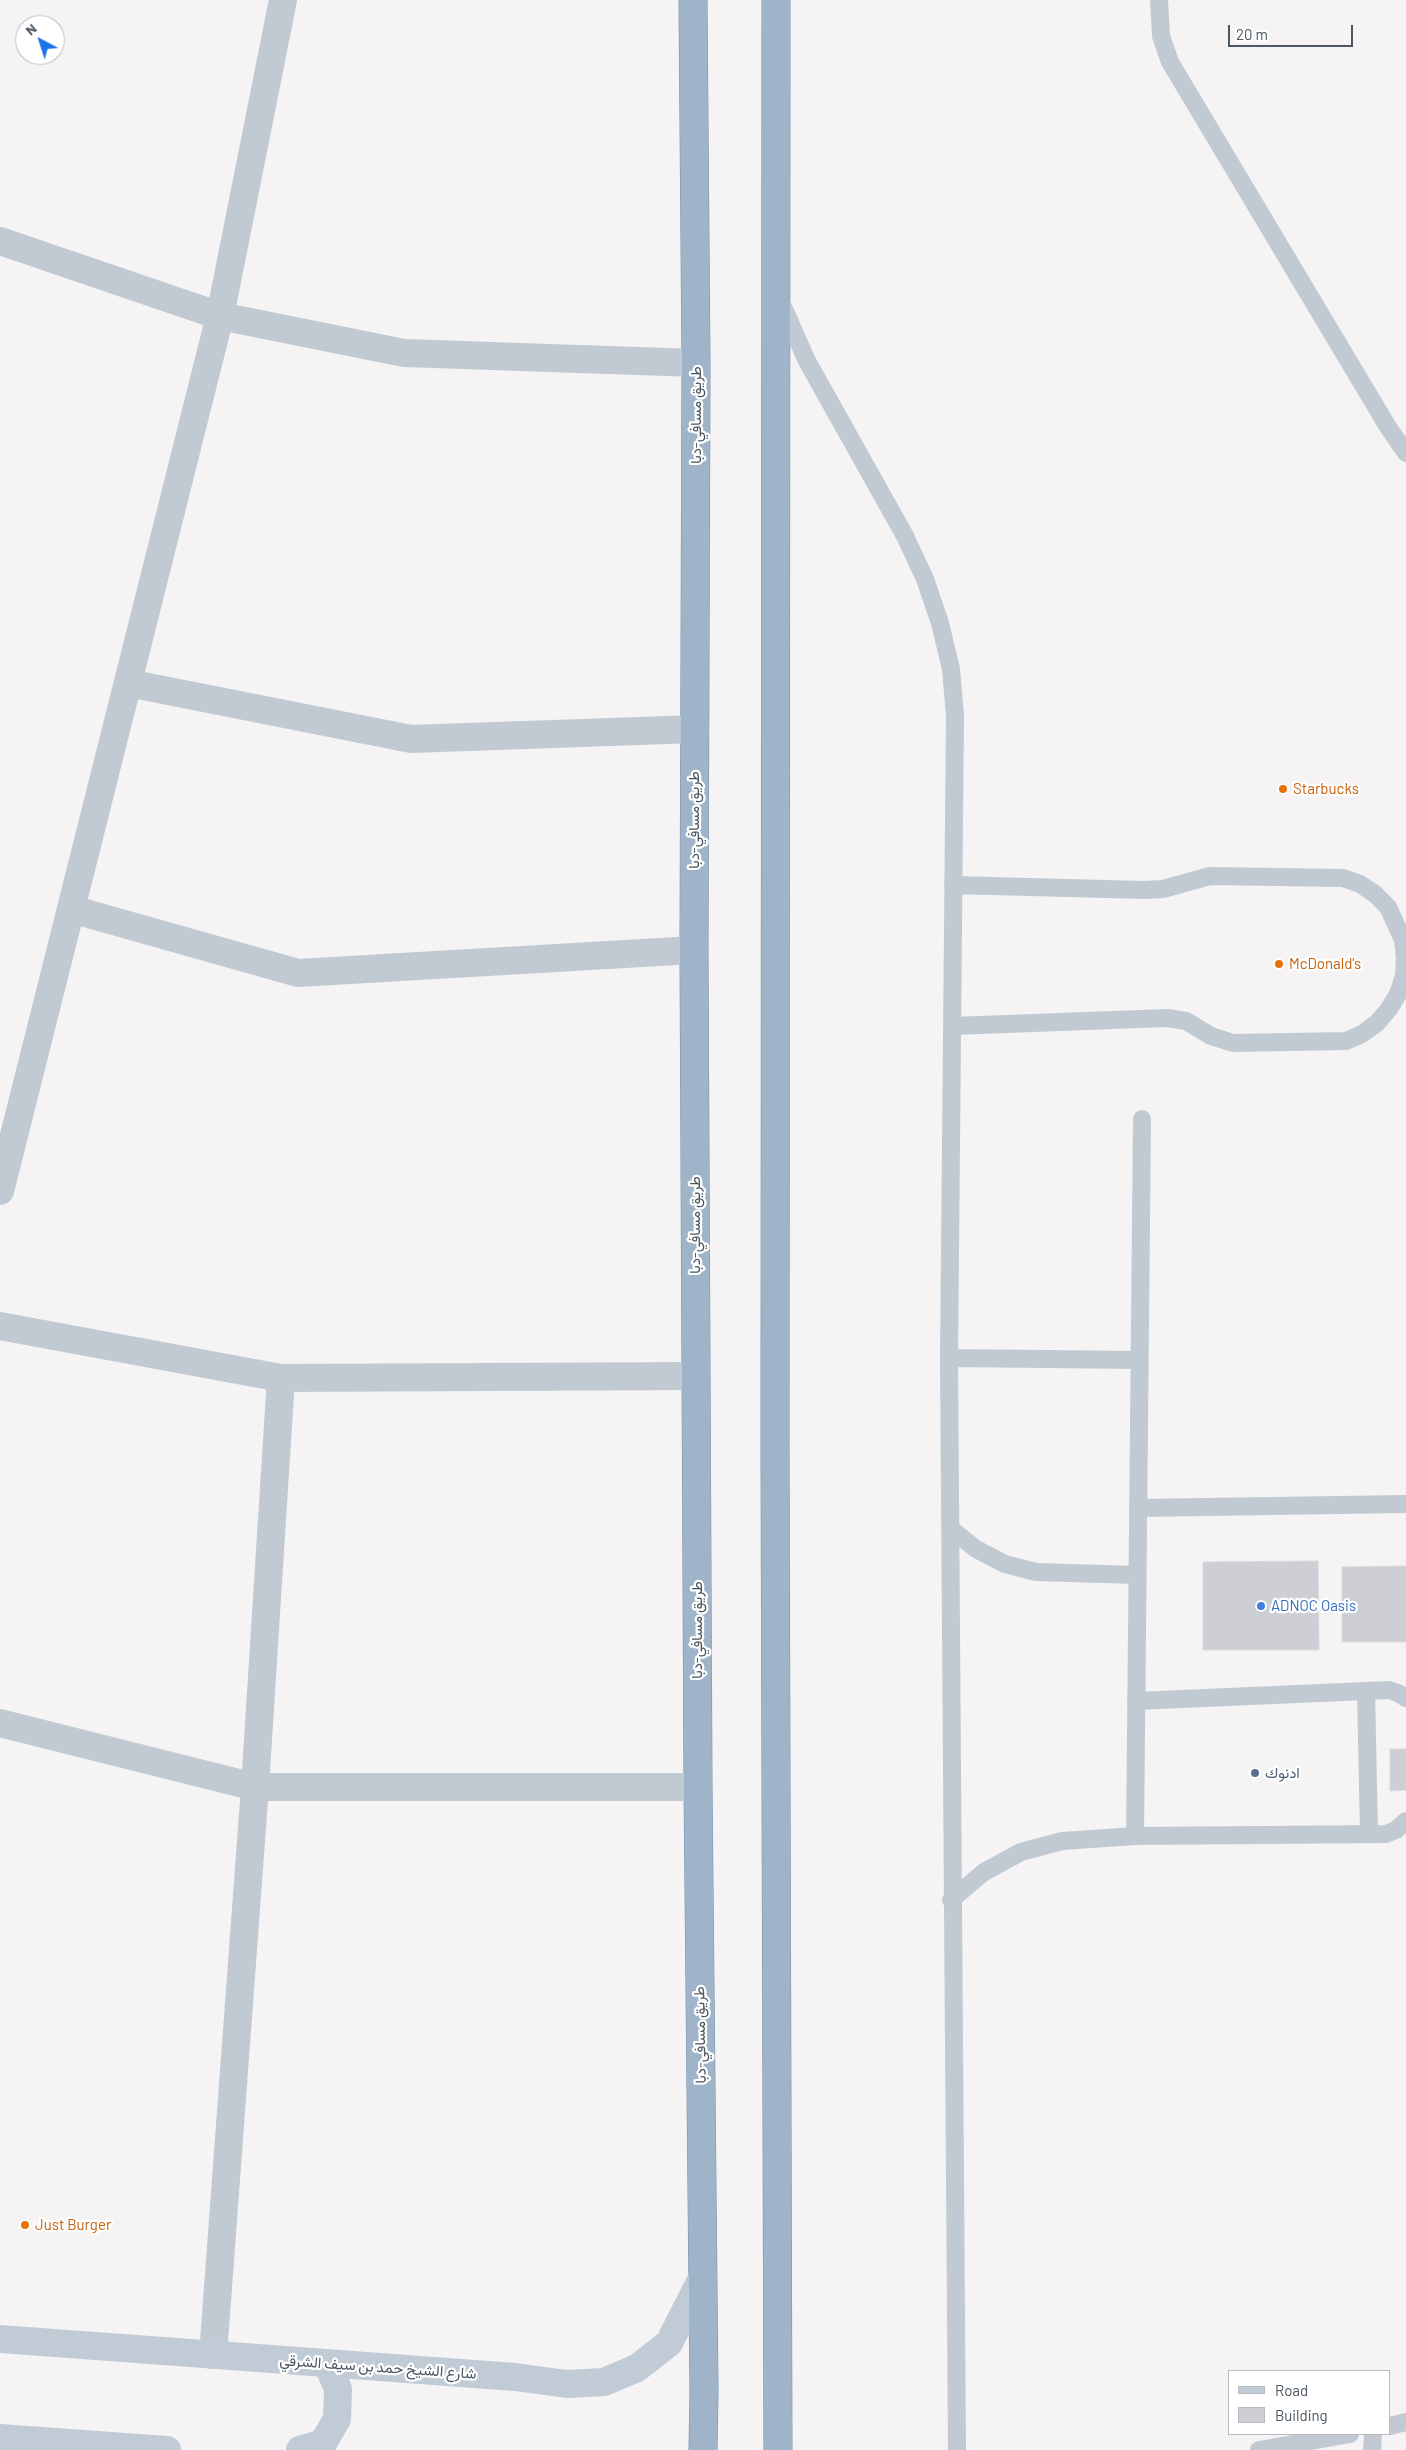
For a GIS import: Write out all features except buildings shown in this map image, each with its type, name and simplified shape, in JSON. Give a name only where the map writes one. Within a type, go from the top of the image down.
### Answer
[{"type":"highway","name":"طريق مسافي-دبا","points":[[693,0],[696,363],[694,950],[698,1787],[703,2276],[702,2450]]},
{"type":"highway","points":[[776,0],[775,1451],[778,2450]]},
{"type":"main road","name":"شارع الشيخ حمد بن سيف الشرقي","points":[[0,2340],[516,2377],[567,2384],[604,2382],[637,2368],[669,2342],[703,2276]]},
{"type":"main road","points":[[300,2450],[323,2443],[337,2419],[338,2389],[327,2364]]},
{"type":"main road","points":[[0,2438],[167,2450]]},
{"type":"street","points":[[0,1191],[220,316],[283,0]]},
{"type":"street","points":[[0,241],[220,316],[404,353],[696,363]]},
{"type":"street","points":[[128,683],[411,739],[695,729]]},
{"type":"street","points":[[71,909],[298,973],[694,950]]},
{"type":"street","points":[[0,1326],[281,1378],[696,1376]]},
{"type":"street","points":[[213,2355],[256,1787],[281,1378]]},
{"type":"street","points":[[0,1723],[256,1787],[698,1787]]},
{"type":"lane","points":[[1159,0],[1161,36],[1170,62],[1374,404],[1406,452]]},
{"type":"lane","points":[[777,294],[807,361],[905,536],[925,579],[940,623],[950,669],[955,716],[949,1358],[951,1900],[957,2450]]},
{"type":"lane","points":[[952,1026],[1166,1018],[1186,1021],[1211,1036],[1233,1043],[1346,1041],[1362,1034],[1377,1023],[1389,1009],[1398,994],[1404,976],[1405,958],[1403,940],[1388,907],[1375,894],[1360,884],[1343,878],[1210,876],[1163,889],[1144,890],[953,885]]},
{"type":"lane","points":[[1135,1836],[1136,1575],[1142,1120]]},
{"type":"lane","points":[[949,1358],[1139,1360]]},
{"type":"lane","points":[[1138,1508],[1406,1504]]},
{"type":"lane","points":[[951,1529],[976,1549],[1005,1564],[1036,1572],[1136,1575]]},
{"type":"lane","points":[[1136,1701],[1389,1690],[1398,1692],[1406,1698]]},
{"type":"lane","points":[[1366,1691],[1369,1834]]},
{"type":"lane","points":[[951,1900],[984,1872],[1021,1852],[1062,1841],[1135,1836],[1386,1834],[1396,1830],[1406,1821]]},
{"type":"lane","points":[[1391,2426],[1406,2422]]},
{"type":"lane","points":[[1259,2450],[1344,2435]]},
{"type":"lane","points":[[1372,2450],[1373,2435]]},
{"type":"place","name":"Starbucks","points":[[1283,789]]},
{"type":"place","name":"McDonald's","points":[[1279,964]]},
{"type":"place","name":"ADNOC Oasis","points":[[1261,1606]]},
{"type":"place","name":"ادنوك","points":[[1255,1773]]},
{"type":"place","name":"Just Burger","points":[[25,2225]]}]
